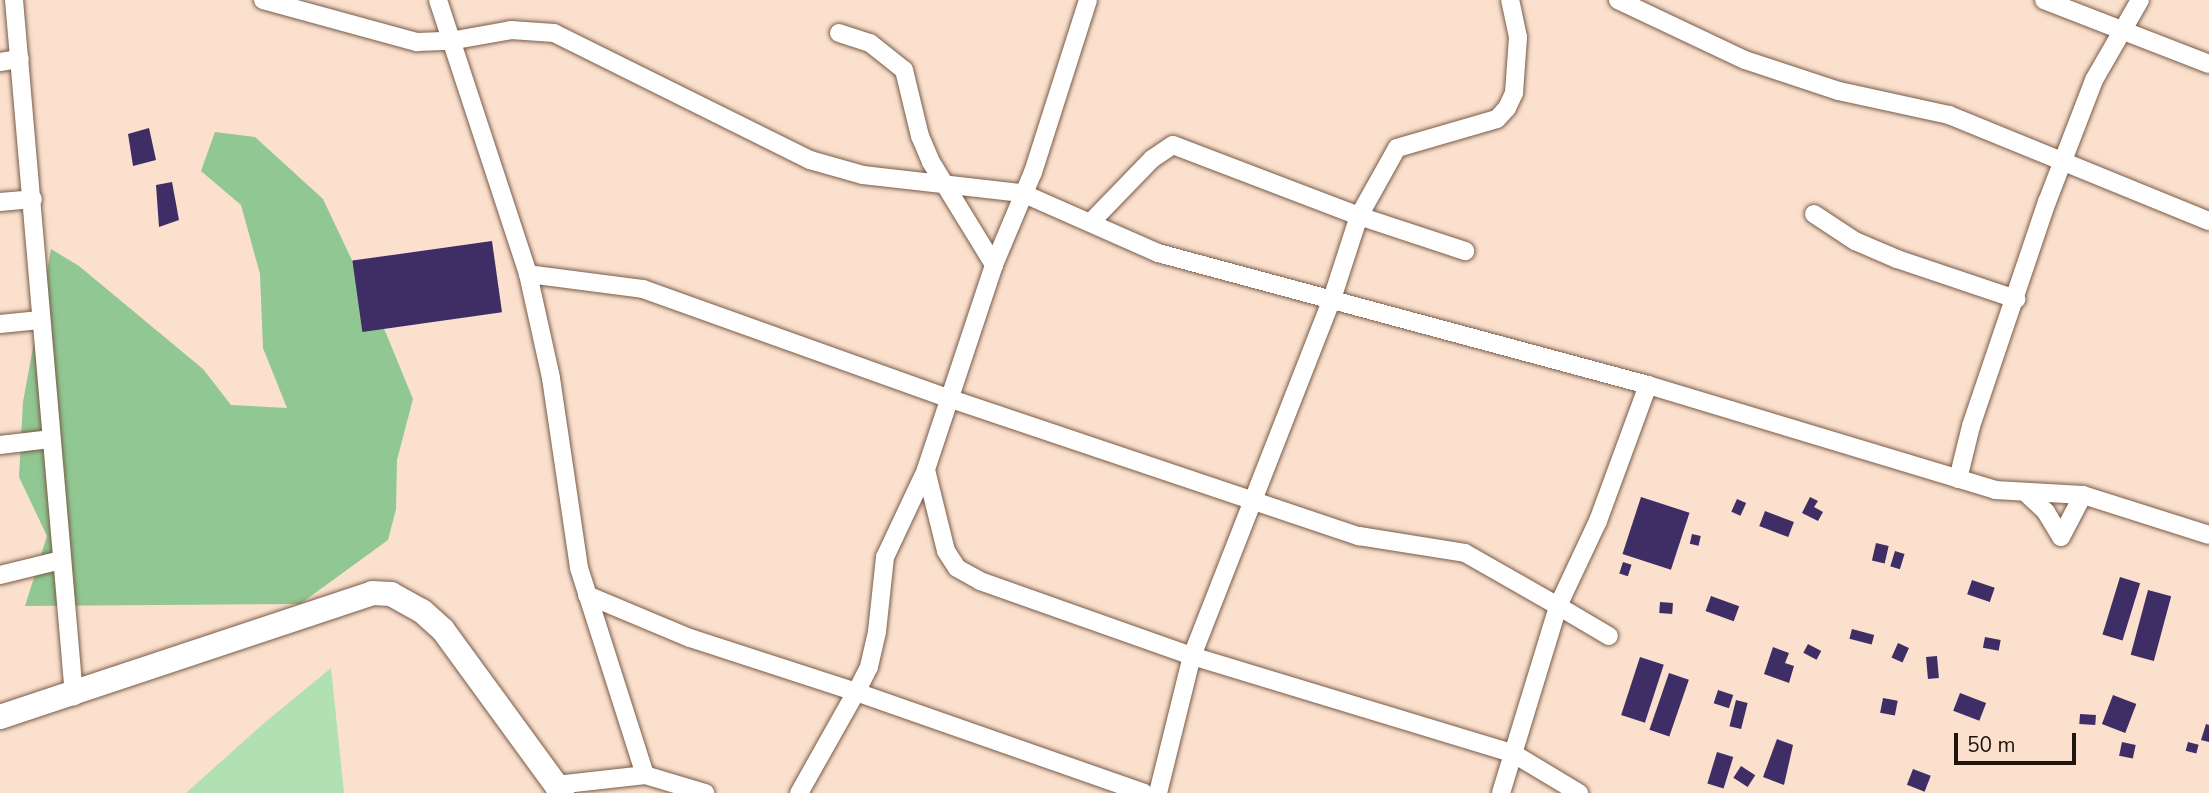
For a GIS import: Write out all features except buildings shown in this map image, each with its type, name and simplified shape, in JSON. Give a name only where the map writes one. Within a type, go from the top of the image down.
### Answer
[{"type":"street","points":[[14,0],[74,696]]},
{"type":"street","points":[[263,0],[375,34],[417,42],[450,41],[511,30],[554,33],[810,160],[863,176],[946,188],[1022,193],[1158,253],[1648,386],[1958,479],[2027,495],[2083,495],[2209,535]]},
{"type":"street","points":[[438,0],[528,274],[551,378],[570,523],[587,595],[645,775]]},
{"type":"street","points":[[799,793],[869,667],[877,632],[885,557],[926,470],[994,265],[1041,150],[1088,0]]},
{"type":"street","points":[[1158,793],[1192,656],[1331,302],[1359,216],[1397,148],[1497,119],[1507,108],[1514,93],[1518,37],[1510,0]]},
{"type":"street","points":[[1618,0],[1668,27],[1753,62],[1839,91],[1949,115],[2063,164],[2209,221]]},
{"type":"street","points":[[2044,0],[2122,33],[2209,64]]},
{"type":"street","points":[[1958,479],[1971,426],[2094,80],[2140,0]]},
{"type":"street","points":[[839,33],[870,43],[904,70],[920,136],[946,188],[994,265]]},
{"type":"street","points":[[0,62],[20,59]]},
{"type":"street","points":[[1091,222],[1152,159],[1173,145],[1359,216],[1465,251]]},
{"type":"street","points":[[0,202],[33,200]]},
{"type":"street","points":[[1814,215],[1855,241],[1887,255],[2016,299]]},
{"type":"street","points":[[528,274],[643,289],[948,398],[1254,498],[1359,536],[1465,553],[1609,636]]},
{"type":"street","points":[[0,324],[40,320]]},
{"type":"street","points":[[1501,793],[1558,606],[1598,521],[1648,386]]},
{"type":"street","points":[[0,445],[50,439]]},
{"type":"street","points":[[926,470],[946,551],[957,568],[980,581],[1192,656],[1514,754],[1579,793]]},
{"type":"street","points":[[2027,495],[2046,512],[2061,537],[2083,495]]},
{"type":"street","points":[[0,575],[61,560]]},
{"type":"street","points":[[0,717],[74,696],[372,593],[406,600],[443,630],[559,789],[645,775],[705,793]]},
{"type":"street","points":[[587,595],[690,638],[856,692],[1143,793]]},
{"type":"green space","points":[[215,132],[255,137],[323,199],[383,326],[413,399],[397,460],[396,509],[388,540],[300,604],[25,606],[47,536],[19,477],[23,402],[51,249],[79,266],[203,369],[231,405],[287,408],[263,348],[260,274],[241,205],[201,171]]},
{"type":"green space","points":[[331,668],[344,793],[186,793],[263,724]]}]
